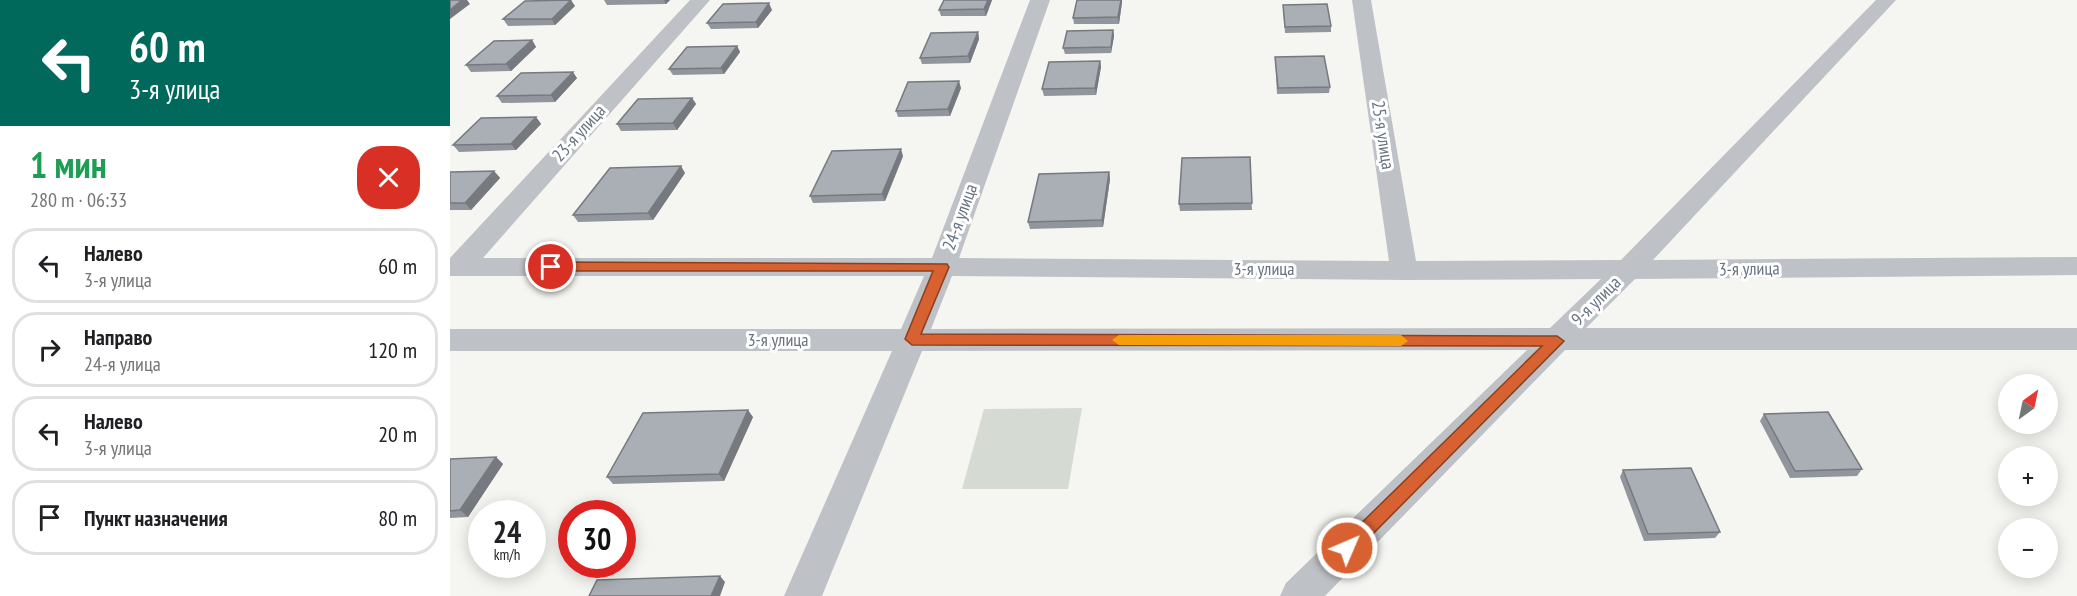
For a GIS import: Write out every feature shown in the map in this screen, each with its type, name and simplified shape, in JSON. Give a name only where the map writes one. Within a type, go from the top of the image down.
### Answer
[{"type":"street","name":"23-я улица","points":[[455,267],[699,0]]},
{"type":"street","name":"24-я улица","points":[[803,596],[942,267],[1040,0]]},
{"type":"street","name":"25-я улица","points":[[1361,0],[1404,271]]},
{"type":"street","name":"9-я улица","points":[[1299,596],[1557,341],[1887,0]]},
{"type":"street","name":"3-я улица","points":[[455,267],[942,267],[1404,271],[2077,266]]},
{"type":"street","name":"3-я улица","points":[[450,340],[2077,339]]},
{"type":"shaded area","points":[[1082,408],[1068,489],[962,489],[984,409]]},
{"type":"building","points":[[450,0],[462,0],[450,10]]},
{"type":"building","points":[[571,0],[552,19],[503,19],[525,1]]},
{"type":"building","points":[[944,0],[988,0],[984,9],[939,10]]},
{"type":"building","points":[[1077,0],[1121,0],[1118,17],[1073,18]]},
{"type":"building","points":[[769,3],[756,22],[707,23],[723,4]]},
{"type":"building","points":[[1327,4],[1331,26],[1285,27],[1283,5]]},
{"type":"building","points":[[1113,30],[1111,47],[1063,48],[1067,31]]},
{"type":"building","points":[[978,32],[968,56],[920,58],[931,33]]},
{"type":"building","points":[[532,40],[506,64],[466,65],[494,41]]},
{"type":"building","points":[[737,46],[721,68],[669,69],[687,47]]},
{"type":"building","points":[[1324,56],[1330,87],[1278,88],[1275,57]]},
{"type":"building","points":[[1100,61],[1095,88],[1042,89],[1049,62]]},
{"type":"building","points":[[573,72],[551,95],[497,96],[521,73]]},
{"type":"building","points":[[959,81],[948,109],[896,111],[908,82]]},
{"type":"building","points":[[692,98],[673,123],[617,124],[638,99]]},
{"type":"building","points":[[536,117],[511,144],[453,145],[481,118]]},
{"type":"building","points":[[901,149],[882,194],[810,196],[832,151]]},
{"type":"building","points":[[1250,157],[1252,203],[1179,204],[1182,158]]},
{"type":"building","points":[[681,166],[648,213],[573,215],[610,168]]},
{"type":"building","points":[[494,171],[465,203],[450,203],[450,172]]},
{"type":"building","points":[[1109,172],[1102,220],[1028,222],[1039,174]]},
{"type":"building","points":[[748,410],[719,474],[607,477],[643,413]]},
{"type":"building","points":[[1828,412],[1862,469],[1795,471],[1764,414]]},
{"type":"building","points":[[496,457],[460,510],[450,511],[450,459]]},
{"type":"building","points":[[1691,468],[1720,532],[1648,534],[1623,470]]},
{"type":"building","points":[[720,576],[711,596],[589,596],[597,580]]},
{"type":"slow traffic","points":[[1119,340],[1401,341]]},
{"type":"route","points":[[551,267],[942,267],[912,339],[1557,341],[1347,548]]}]
